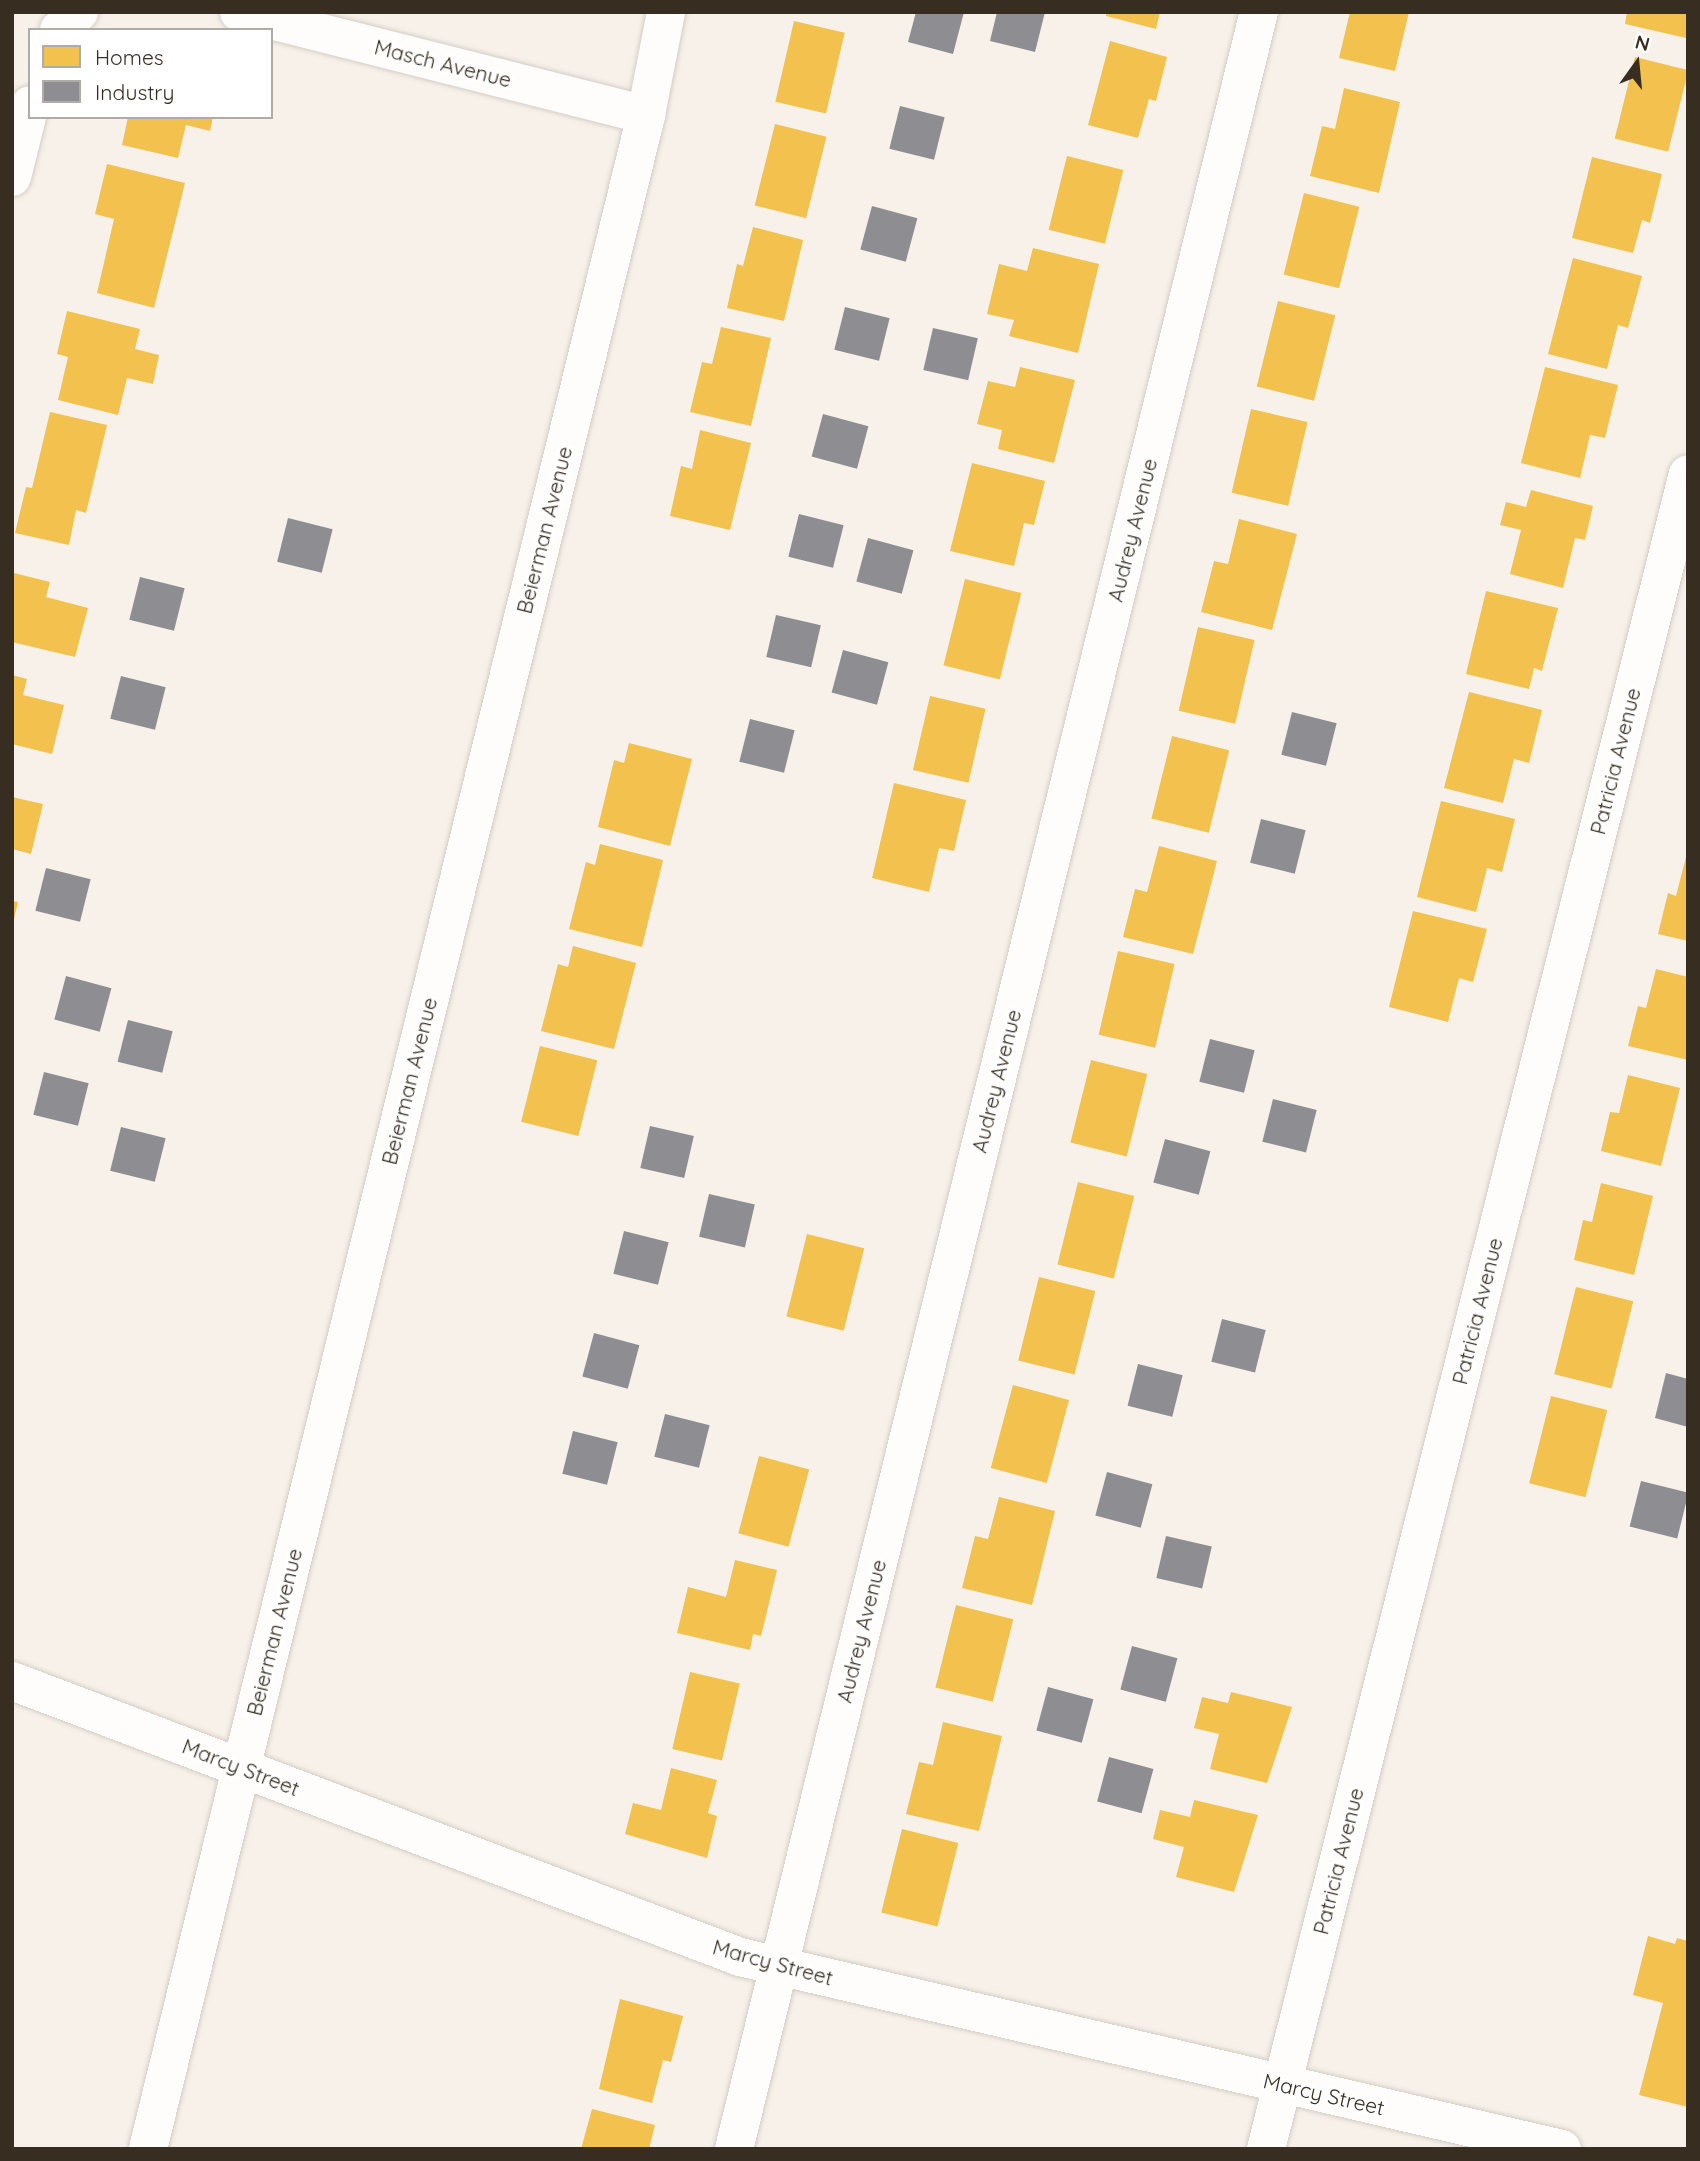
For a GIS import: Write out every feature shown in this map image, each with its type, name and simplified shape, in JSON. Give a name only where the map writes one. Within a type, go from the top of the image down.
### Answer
[{"type":"street","points":[[61,28],[79,12]]},
{"type":"street","name":"Masch Avenue","points":[[239,12],[646,114]]},
{"type":"street","name":"Beierman Avenue","points":[[148,2149],[646,114],[666,12]]},
{"type":"street","name":"Audrey Avenue","points":[[734,2149],[1259,12]]},
{"type":"street","points":[[12,177],[28,113]]},
{"type":"street","name":"Patricia Avenue","points":[[1266,2149],[1688,474]]},
{"type":"street","name":"Marcy Street","points":[[12,1681],[740,1957],[1562,2149]]},
{"type":"building: Homes","points":[[1106,12],[1160,12],[1156,29],[1106,16]]},
{"type":"building: Homes","points":[[1350,12],[1409,12],[1395,71],[1339,58]]},
{"type":"building: Homes","points":[[1627,12],[1688,12],[1686,38],[1625,24]]},
{"type":"building: Homes","points":[[794,21],[845,33],[826,114],[775,102]]},
{"type":"building: Homes","points":[[1110,41],[1167,57],[1156,101],[1149,99],[1138,138],[1088,125]]},
{"type":"building: Homes","points":[[1635,57],[1688,70],[1668,152],[1615,139]]},
{"type":"building: Homes","points":[[1344,88],[1400,102],[1379,193],[1310,176],[1322,126],[1335,129]]},
{"type":"building: Homes","points":[[128,119],[213,119],[210,131],[186,125],[178,158],[122,145]]},
{"type":"building: Homes","points":[[775,124],[826,137],[806,218],[755,206]]},
{"type":"building: Homes","points":[[1067,156],[1123,170],[1105,244],[1049,230]]},
{"type":"building: Homes","points":[[1592,157],[1662,174],[1650,223],[1642,220],[1633,253],[1572,238]]},
{"type":"building: Homes","points":[[107,164],[185,183],[154,308],[97,293],[114,219],[95,214]]},
{"type":"building: Homes","points":[[1304,193],[1359,207],[1339,288],[1284,275]]},
{"type":"building: Homes","points":[[753,227],[803,240],[784,321],[727,308],[737,264],[743,266]]},
{"type":"building: Homes","points":[[1033,248],[1099,264],[1078,353],[1009,336],[1014,320],[987,314],[999,264],[1027,271]]},
{"type":"building: Homes","points":[[1573,258],[1642,276],[1628,328],[1618,325],[1607,369],[1548,354]]},
{"type":"building: Homes","points":[[1278,301],[1335,315],[1314,401],[1257,386]]},
{"type":"building: Homes","points":[[67,311],[140,329],[135,349],[159,355],[153,384],[127,378],[118,415],[58,400],[68,357],[57,354]]},
{"type":"building: Homes","points":[[721,327],[771,338],[751,426],[690,412],[702,362],[712,364]]},
{"type":"building: Homes","points":[[1020,367],[1075,380],[1054,463],[998,449],[1002,430],[977,424],[988,381],[1015,387]]},
{"type":"building: Homes","points":[[1545,367],[1618,385],[1605,438],[1590,435],[1580,478],[1521,463]]},
{"type":"building: Homes","points":[[1251,409],[1308,422],[1288,506],[1232,493]]},
{"type":"building: Homes","points":[[50,412],[107,425],[86,513],[76,510],[69,545],[15,533],[26,487],[32,488]]},
{"type":"building: Homes","points":[[700,430],[751,443],[730,530],[670,516],[681,466],[692,469]]},
{"type":"building: Homes","points":[[972,463],[1045,481],[1034,525],[1024,523],[1014,566],[950,551]]},
{"type":"building: Homes","points":[[1531,490],[1593,506],[1585,540],[1575,538],[1563,588],[1510,574],[1521,530],[1500,525],[1506,502],[1526,507]]},
{"type":"building: Homes","points":[[1239,519],[1297,534],[1272,630],[1201,612],[1214,561],[1228,564]]},
{"type":"building: Homes","points":[[14,573],[50,582],[46,597],[88,608],[75,657],[12,642]]},
{"type":"building: Homes","points":[[965,579],[1021,593],[1000,679],[943,665]]},
{"type":"building: Homes","points":[[1486,591],[1558,608],[1542,671],[1534,668],[1529,689],[1466,674]]},
{"type":"building: Homes","points":[[1198,627],[1255,640],[1235,724],[1179,711]]},
{"type":"building: Homes","points":[[12,675],[27,679],[23,695],[64,705],[52,754],[12,744]]},
{"type":"building: Homes","points":[[1469,692],[1542,710],[1529,763],[1514,759],[1503,803],[1444,788]]},
{"type":"building: Homes","points":[[930,696],[986,709],[968,783],[913,770]]},
{"type":"building: Homes","points":[[1172,736],[1229,750],[1209,833],[1151,818]]},
{"type":"building: Homes","points":[[629,743],[692,759],[670,846],[598,827],[614,760],[624,763]]},
{"type":"building: Homes","points":[[894,783],[966,800],[954,851],[939,848],[929,892],[872,878]]},
{"type":"building: Homes","points":[[12,797],[43,804],[31,854],[12,849]]},
{"type":"building: Homes","points":[[1441,801],[1515,819],[1502,872],[1487,868],[1476,912],[1417,897]]},
{"type":"building: Homes","points":[[600,844],[663,860],[642,947],[569,929],[586,862],[595,865]]},
{"type":"building: Homes","points":[[1159,846],[1217,861],[1193,954],[1123,937],[1135,889],[1147,892]]},
{"type":"building: Homes","points":[[1687,853],[1688,941],[1658,934],[1668,893],[1676,896]]},
{"type":"building: Homes","points":[[12,901],[18,902],[13,923],[12,922]]},
{"type":"building: Homes","points":[[1413,911],[1487,929],[1473,982],[1459,978],[1448,1022],[1389,1007]]},
{"type":"building: Homes","points":[[573,946],[636,963],[614,1049],[541,1031],[558,964],[568,967]]},
{"type":"building: Homes","points":[[1118,951],[1175,964],[1155,1048],[1099,1035]]},
{"type":"building: Homes","points":[[1656,969],[1688,977],[1688,1060],[1628,1046],[1638,1006],[1646,1008]]},
{"type":"building: Homes","points":[[540,1046],[597,1060],[578,1136],[521,1122]]},
{"type":"building: Homes","points":[[1091,1060],[1147,1074],[1127,1157],[1070,1142]]},
{"type":"building: Homes","points":[[1628,1075],[1680,1088],[1661,1166],[1601,1151],[1610,1112],[1619,1113]]},
{"type":"building: Homes","points":[[1078,1182],[1134,1196],[1114,1279],[1057,1264]]},
{"type":"building: Homes","points":[[1601,1183],[1653,1196],[1634,1275],[1574,1260],[1583,1220],[1592,1222]]},
{"type":"building: Homes","points":[[807,1234],[864,1248],[844,1331],[786,1316]]},
{"type":"building: Homes","points":[[1039,1277],[1095,1291],[1074,1374],[1018,1360]]},
{"type":"building: Homes","points":[[1576,1287],[1633,1301],[1611,1389],[1554,1374]]},
{"type":"building: Homes","points":[[1013,1385],[1069,1400],[1047,1483],[991,1468]]},
{"type":"building: Homes","points":[[1551,1396],[1607,1410],[1586,1497],[1529,1483]]},
{"type":"building: Homes","points":[[759,1456],[809,1469],[789,1547],[738,1533]]},
{"type":"building: Homes","points":[[999,1497],[1055,1511],[1032,1605],[962,1588],[975,1536],[988,1539]]},
{"type":"building: Homes","points":[[735,1560],[777,1570],[761,1636],[753,1634],[750,1650],[677,1633],[688,1587],[726,1597]]},
{"type":"building: Homes","points":[[956,1605],[1013,1619],[993,1702],[935,1687]]},
{"type":"building: Homes","points":[[690,1672],[740,1683],[722,1760],[672,1749]]},
{"type":"building: Homes","points":[[1231,1692],[1292,1707],[1267,1783],[1210,1769],[1219,1734],[1194,1728],[1202,1697],[1228,1703]]},
{"type":"building: Homes","points":[[943,1722],[1002,1736],[979,1831],[906,1814],[919,1762],[933,1765]]},
{"type":"building: Homes","points":[[671,1768],[717,1780],[708,1813],[717,1816],[707,1858],[625,1834],[633,1803],[661,1810]]},
{"type":"building: Homes","points":[[1194,1800],[1258,1815],[1234,1892],[1176,1877],[1184,1847],[1153,1839],[1160,1810],[1190,1817]]},
{"type":"building: Homes","points":[[902,1829],[958,1843],[937,1926],[881,1912]]},
{"type":"building: Homes","points":[[1648,1936],[1675,1944],[1677,1938],[1688,1941],[1688,2107],[1639,2095],[1663,2003],[1633,1995]]},
{"type":"building: Homes","points":[[620,1999],[683,2016],[671,2062],[663,2060],[652,2103],[599,2089]]},
{"type":"building: Homes","points":[[592,2109],[655,2125],[649,2149],[581,2149]]},
{"type":"building: Industry","points":[[916,12],[964,12],[953,54],[908,42]]},
{"type":"building: Industry","points":[[997,12],[1045,12],[1035,52],[990,41]]},
{"type":"building: Industry","points":[[900,106],[945,117],[934,160],[889,149]]},
{"type":"building: Industry","points":[[872,206],[917,218],[906,262],[860,249]]},
{"type":"building: Industry","points":[[845,307],[890,318],[879,361],[834,350]]},
{"type":"building: Industry","points":[[933,328],[978,338],[968,380],[923,370]]},
{"type":"building: Industry","points":[[823,414],[868,426],[857,469],[812,457]]},
{"type":"building: Industry","points":[[799,514],[844,525],[833,568],[788,557]]},
{"type":"building: Industry","points":[[288,518],[333,529],[322,573],[277,562]]},
{"type":"building: Industry","points":[[868,538],[913,550],[902,594],[856,581]]},
{"type":"building: Industry","points":[[140,577],[185,588],[174,631],[129,620]]},
{"type":"building: Industry","points":[[776,615],[821,625],[811,667],[766,657]]},
{"type":"building: Industry","points":[[843,650],[888,662],[877,705],[832,693]]},
{"type":"building: Industry","points":[[121,676],[166,687],[155,730],[110,719]]},
{"type":"building: Industry","points":[[1292,712],[1337,723],[1326,766],[1281,755]]},
{"type":"building: Industry","points":[[750,719],[795,730],[784,773],[739,762]]},
{"type":"building: Industry","points":[[1261,819],[1306,830],[1295,874],[1250,863]]},
{"type":"building: Industry","points":[[46,868],[91,879],[80,922],[35,911]]},
{"type":"building: Industry","points":[[66,976],[111,988],[100,1032],[54,1019]]},
{"type":"building: Industry","points":[[128,1020],[173,1031],[162,1073],[118,1062]]},
{"type":"building: Industry","points":[[1210,1039],[1255,1050],[1244,1093],[1199,1082]]},
{"type":"building: Industry","points":[[44,1072],[89,1083],[78,1126],[33,1115]]},
{"type":"building: Industry","points":[[1273,1099],[1317,1110],[1306,1153],[1262,1142]]},
{"type":"building: Industry","points":[[650,1126],[694,1136],[684,1178],[640,1168]]},
{"type":"building: Industry","points":[[121,1127],[166,1138],[155,1182],[110,1171]]},
{"type":"building: Industry","points":[[1165,1139],[1210,1151],[1199,1195],[1153,1182]]},
{"type":"building: Industry","points":[[709,1194],[755,1205],[745,1247],[699,1237]]},
{"type":"building: Industry","points":[[624,1231],[669,1242],[658,1285],[613,1274]]},
{"type":"building: Industry","points":[[1222,1319],[1266,1330],[1255,1373],[1211,1362]]},
{"type":"building: Industry","points":[[594,1333],[639,1345],[628,1389],[582,1376]]},
{"type":"building: Industry","points":[[1138,1364],[1183,1375],[1172,1417],[1128,1406]]},
{"type":"building: Industry","points":[[1666,1373],[1688,1379],[1688,1427],[1655,1418]]},
{"type":"building: Industry","points":[[665,1414],[710,1425],[699,1468],[654,1457]]},
{"type":"building: Industry","points":[[573,1431],[618,1442],[607,1485],[562,1474]]},
{"type":"building: Industry","points":[[1107,1472],[1152,1484],[1141,1528],[1095,1515]]},
{"type":"building: Industry","points":[[1641,1481],[1688,1493],[1677,1538],[1630,1527]]},
{"type":"building: Industry","points":[[1166,1536],[1212,1547],[1202,1588],[1156,1578]]},
{"type":"building: Industry","points":[[1132,1646],[1177,1658],[1166,1702],[1120,1689]]},
{"type":"building: Industry","points":[[1048,1687],[1093,1699],[1082,1743],[1036,1730]]},
{"type":"building: Industry","points":[[1109,1757],[1153,1769],[1142,1813],[1097,1801]]}]
